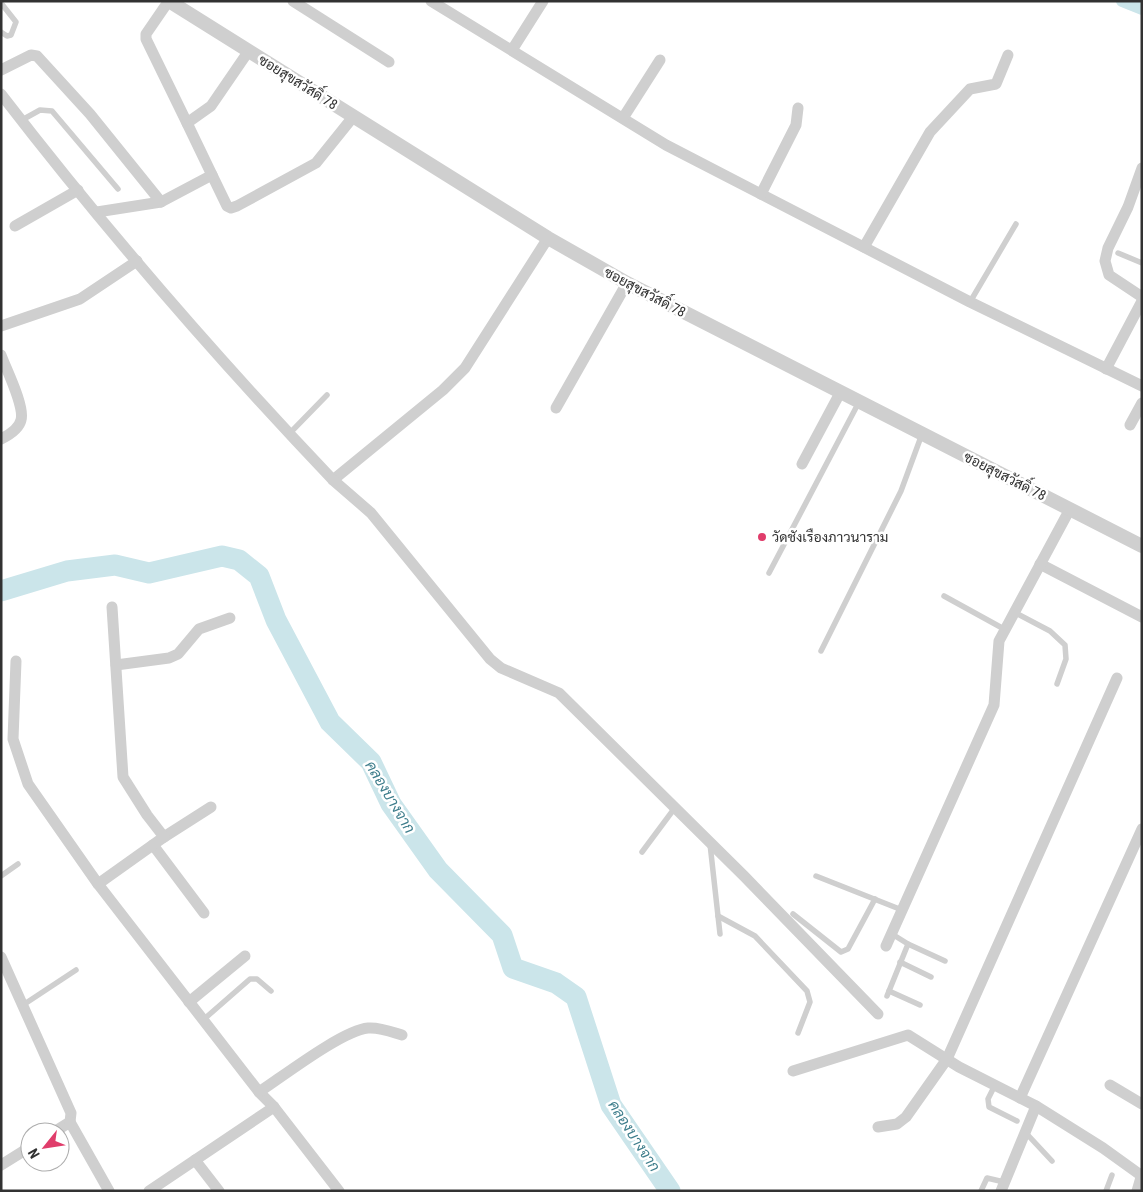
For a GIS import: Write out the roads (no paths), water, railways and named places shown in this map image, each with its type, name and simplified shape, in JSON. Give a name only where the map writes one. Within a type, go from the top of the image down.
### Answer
[{"type":"street","points":[[293,1],[389,62]]},
{"type":"street","points":[[431,1],[666,145],[970,302],[1142,386]]},
{"type":"street","points":[[512,50],[543,1]]},
{"type":"street","points":[[168,2],[146,34],[146,39],[227,206],[232,208],[237,206],[316,163],[353,117]]},
{"type":"street","name":"ซอยสุขสวัสดิ์ 78","points":[[168,2],[548,238],[627,283],[1142,546]]},
{"type":"street","points":[[188,123],[211,106],[248,52]]},
{"type":"street","points":[[864,247],[909,165],[930,132],[970,89],[996,84],[1008,54]]},
{"type":"street","points":[[1,70],[31,55],[37,56],[90,114],[160,202]]},
{"type":"street","points":[[623,118],[660,60]]},
{"type":"street","points":[[1,94],[78,190],[224,364],[333,480],[372,513],[490,659],[501,668],[559,693],[878,1014]]},
{"type":"street","points":[[761,194],[796,125],[798,108]]},
{"type":"street","points":[[1106,369],[1142,299],[1109,275],[1105,261],[1108,248],[1128,207],[1142,168]]},
{"type":"street","points":[[97,212],[160,202],[212,175]]},
{"type":"street","points":[[15,226],[78,190]]},
{"type":"street","points":[[333,480],[443,390],[465,368],[548,238]]},
{"type":"street","points":[[1,326],[80,299],[137,261]]},
{"type":"street","points":[[556,408],[627,283]]},
{"type":"street","points":[[1,355],[21,409],[21,420],[15,430],[1,439]]},
{"type":"street","points":[[802,464],[840,392]]},
{"type":"street","points":[[1130,425],[1142,403]]},
{"type":"street","points":[[886,946],[994,705],[997,651],[1004,629],[1070,509]]},
{"type":"street","points":[[1040,564],[1142,617]]},
{"type":"street","points":[[112,607],[123,777],[147,815],[164,837]]},
{"type":"street","points":[[116,665],[169,658],[178,654],[199,629],[230,618]]},
{"type":"street","points":[[16,661],[13,739],[28,784],[98,884],[259,1092],[274,1107],[339,1191]]},
{"type":"street","points":[[878,1126],[898,1124],[906,1117],[947,1059],[1117,678]]},
{"type":"street","points":[[98,884],[211,806]]},
{"type":"street","points":[[1020,1098],[1142,829]]},
{"type":"street","points":[[153,845],[204,913]]},
{"type":"street","points":[[189,1002],[245,956]]},
{"type":"street","points":[[1,957],[66,1101],[70,1113],[70,1122],[109,1191]]},
{"type":"street","points":[[259,1092],[320,1050],[356,1031],[368,1028],[381,1028],[402,1035]]},
{"type":"street","points":[[793,1071],[908,1035],[947,1059],[1036,1106],[1103,1148],[1142,1175],[1137,1191]]},
{"type":"street","points":[[1110,1086],[1142,1104]]},
{"type":"street","points":[[1003,1187],[1036,1106]]},
{"type":"street","points":[[149,1191],[274,1107]]},
{"type":"street","points":[[3,1160],[20,1152]]},
{"type":"street","points":[[195,1160],[219,1191]]},
{"type":"lane","points":[[1,3],[16,22],[11,35],[7,36],[1,32]]},
{"type":"lane","points":[[22,120],[40,110],[47,109],[52,111],[118,189]]},
{"type":"lane","points":[[970,302],[1016,224]]},
{"type":"lane","points":[[1118,253],[1142,264]]},
{"type":"lane","points":[[289,434],[327,395]]},
{"type":"lane","points":[[769,573],[859,402]]},
{"type":"lane","points":[[821,651],[856,585],[901,491],[922,434]]},
{"type":"lane","points":[[944,596],[1004,629]]},
{"type":"lane","points":[[1014,612],[1050,631],[1065,645],[1066,659],[1057,684]]},
{"type":"lane","points":[[642,852],[674,810]]},
{"type":"lane","points":[[710,843],[720,934]]},
{"type":"lane","points":[[1,876],[18,864]]},
{"type":"lane","points":[[816,876],[902,910]]},
{"type":"lane","points":[[793,914],[841,952],[848,949],[875,899]]},
{"type":"lane","points":[[718,916],[755,936],[807,990],[810,1002],[798,1033]]},
{"type":"lane","points":[[892,934],[908,944],[945,961]]},
{"type":"lane","points":[[908,944],[888,993],[920,1005]]},
{"type":"lane","points":[[900,962],[931,977]]},
{"type":"lane","points":[[23,1005],[76,970]]},
{"type":"lane","points":[[203,1020],[250,979],[257,979],[271,991]]},
{"type":"lane","points":[[995,1085],[988,1099],[989,1107],[1017,1121]]},
{"type":"lane","points":[[1025,1132],[1052,1161]]},
{"type":"lane","points":[[1106,1191],[1112,1175]]},
{"type":"lane","points":[[981,1191],[987,1178],[1003,1187]]},
{"type":"waterway","points":[[1122,1],[1142,9]]},
{"type":"waterway","name":"คลองบางจาก","points":[[1,591],[67,571],[115,565],[149,573],[222,556],[239,560],[259,576],[276,620],[330,722],[371,762],[391,804],[438,870],[502,935],[513,968],[556,983],[576,997],[611,1105],[670,1191]]},
{"type":"place","name":"วัดชังเรืองภาวนาราม","points":[[762,537]]}]
